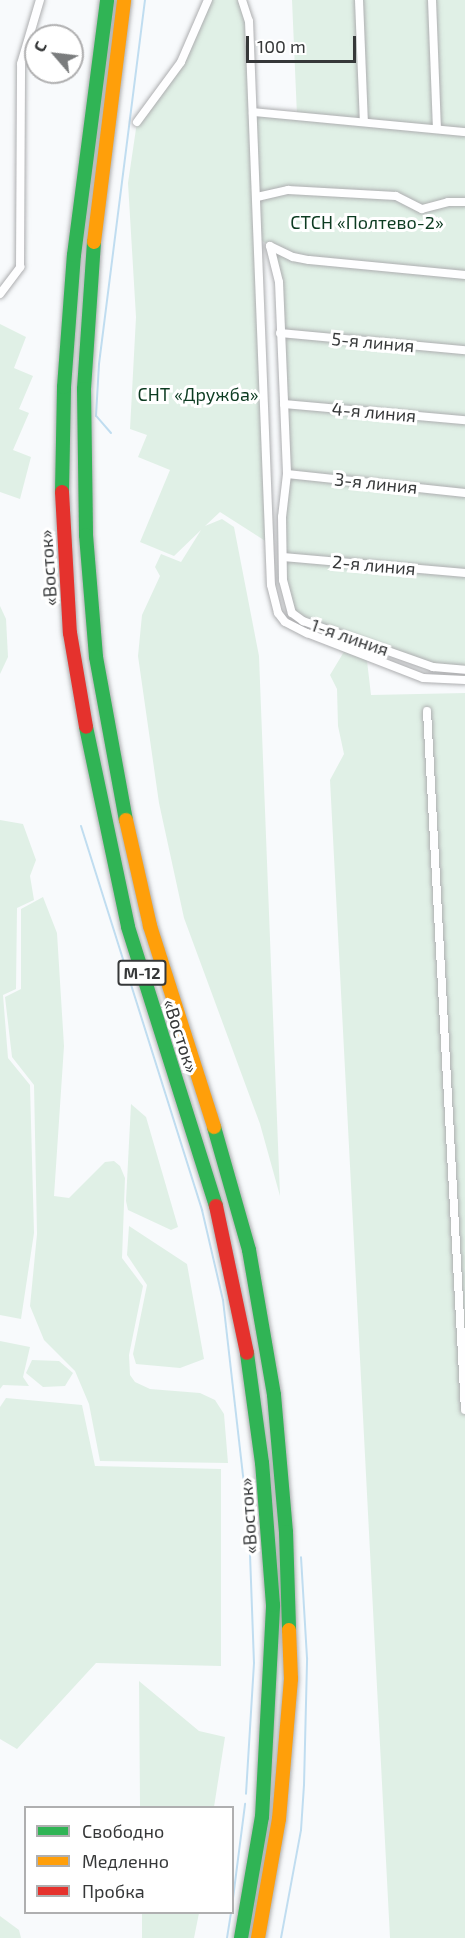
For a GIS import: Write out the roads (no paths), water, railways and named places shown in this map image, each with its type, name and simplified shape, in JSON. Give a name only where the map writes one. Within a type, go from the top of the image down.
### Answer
[{"type":"highway","name":"«Восток»","points":[[107,0],[73,267],[64,387],[62,505],[69,621],[96,790],[128,927],[210,1181],[244,1328],[256,1418],[273,1605],[272,1681],[262,1817],[241,1938]]},
{"type":"highway","name":"«Восток»","points":[[124,0],[92,256],[84,389],[86,535],[96,657],[132,854],[150,926],[243,1229],[274,1395],[286,1532],[291,1679],[279,1819],[258,1938]]},
{"type":"street","points":[[0,294],[20,267],[21,64],[40,0]]},
{"type":"street","points":[[137,122],[181,62],[208,0]]},
{"type":"street","points":[[242,0],[249,21],[271,585],[278,614],[285,622],[307,633],[423,678],[465,680]]},
{"type":"street","points":[[359,0],[364,122]]},
{"type":"street","points":[[432,0],[437,129]]},
{"type":"street","points":[[253,112],[465,132]]},
{"type":"street","points":[[257,197],[288,190],[396,196],[422,209],[448,202],[465,202]]},
{"type":"street","points":[[259,238],[293,257],[465,275]]},
{"type":"street","name":"1-я линия","points":[[270,246],[279,282],[287,474],[282,517],[285,598],[292,613],[303,621],[433,667],[465,670]]},
{"type":"street","name":"5-я линия","points":[[280,333],[465,350]]},
{"type":"street","name":"4-я линия","points":[[284,404],[465,420]]},
{"type":"street","name":"3-я линия","points":[[287,474],[465,493]]},
{"type":"street","name":"2-я линия","points":[[283,556],[465,573]]},
{"type":"street","points":[[427,711],[465,1410]]},
{"type":"waterway","points":[[111,433],[96,416],[99,364],[145,0]]},
{"type":"waterway","points":[[81,826],[202,1210],[223,1300],[249,1527],[254,1663],[246,1794]]},
{"type":"waterway","points":[[281,1938],[301,1830],[304,1785],[307,1658],[301,1557]]},
{"type":"waterway","points":[[234,1890],[245,1804]]},
{"type":"waterway","points":[[227,1938],[231,1914]]},
{"type":"park label","name":"СТСН «Полтево-2»","points":[[367,222]]},
{"type":"park label","name":"СНТ «Дружба»","points":[[198,394]]}]
